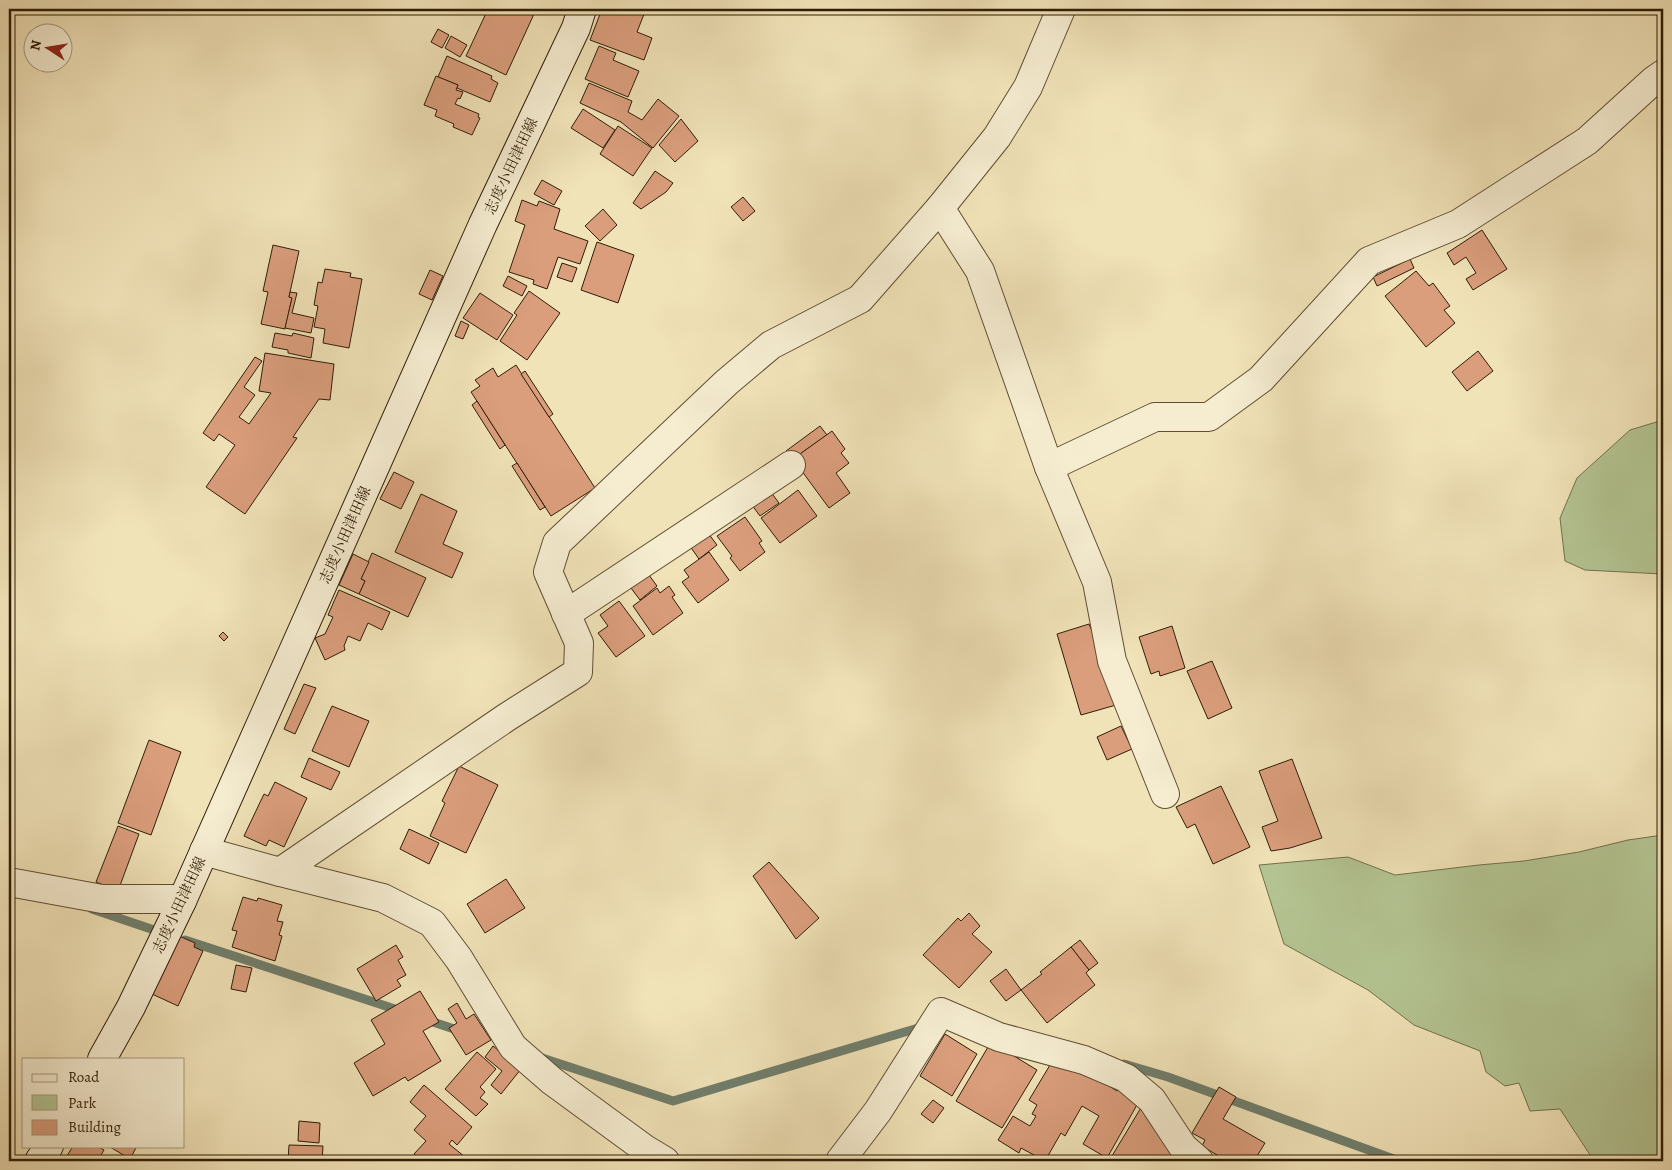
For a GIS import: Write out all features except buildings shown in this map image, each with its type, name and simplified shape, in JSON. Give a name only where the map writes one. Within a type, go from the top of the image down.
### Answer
[{"type":"street","name":"志度小田津田線","points":[[103,1058],[131,1007],[182,901],[483,224],[576,28],[582,9]]},
{"type":"street","points":[[280,872],[507,717],[578,672],[579,643],[548,572],[557,543],[727,382],[771,345],[860,300],[940,208],[997,137],[1028,87],[1061,9]]},
{"type":"street","points":[[1049,467],[1154,417],[1209,417],[1261,379],[1368,261],[1458,224],[1587,141],[1663,74]]},
{"type":"street","points":[[940,208],[980,271],[1049,467],[1097,582],[1112,661],[1165,794]]},
{"type":"street","points":[[566,614],[791,465]]},
{"type":"street","points":[[204,850],[280,872],[383,898],[432,923],[459,959],[513,1047],[552,1081],[664,1161]]},
{"type":"street","points":[[9,882],[102,899],[172,899],[182,901]]},
{"type":"street","points":[[840,1161],[878,1111],[941,1012],[1000,1037],[1084,1060],[1126,1078],[1152,1100],[1184,1147],[1199,1161]]},
{"type":"street","points":[[39,1161],[48,1148]]},
{"type":"green space","points":[[1663,420],[1663,574],[1585,570],[1565,561],[1560,518],[1577,478],[1630,430]]},
{"type":"green space","points":[[1663,835],[1663,1161],[1594,1161],[1560,1109],[1530,1111],[1519,1083],[1505,1086],[1486,1072],[1480,1051],[1414,1025],[1368,990],[1284,944],[1259,865],[1348,857],[1395,875],[1524,861],[1579,852],[1628,840]]},
{"type":"waterway","points":[[92,909],[163,933]]},
{"type":"waterway","points":[[185,940],[401,1011]]},
{"type":"waterway","points":[[427,1020],[460,1031]]},
{"type":"waterway","points":[[539,1057],[673,1101],[925,1026]]},
{"type":"waterway","points":[[1124,1064],[1168,1077],[1399,1161]]}]
